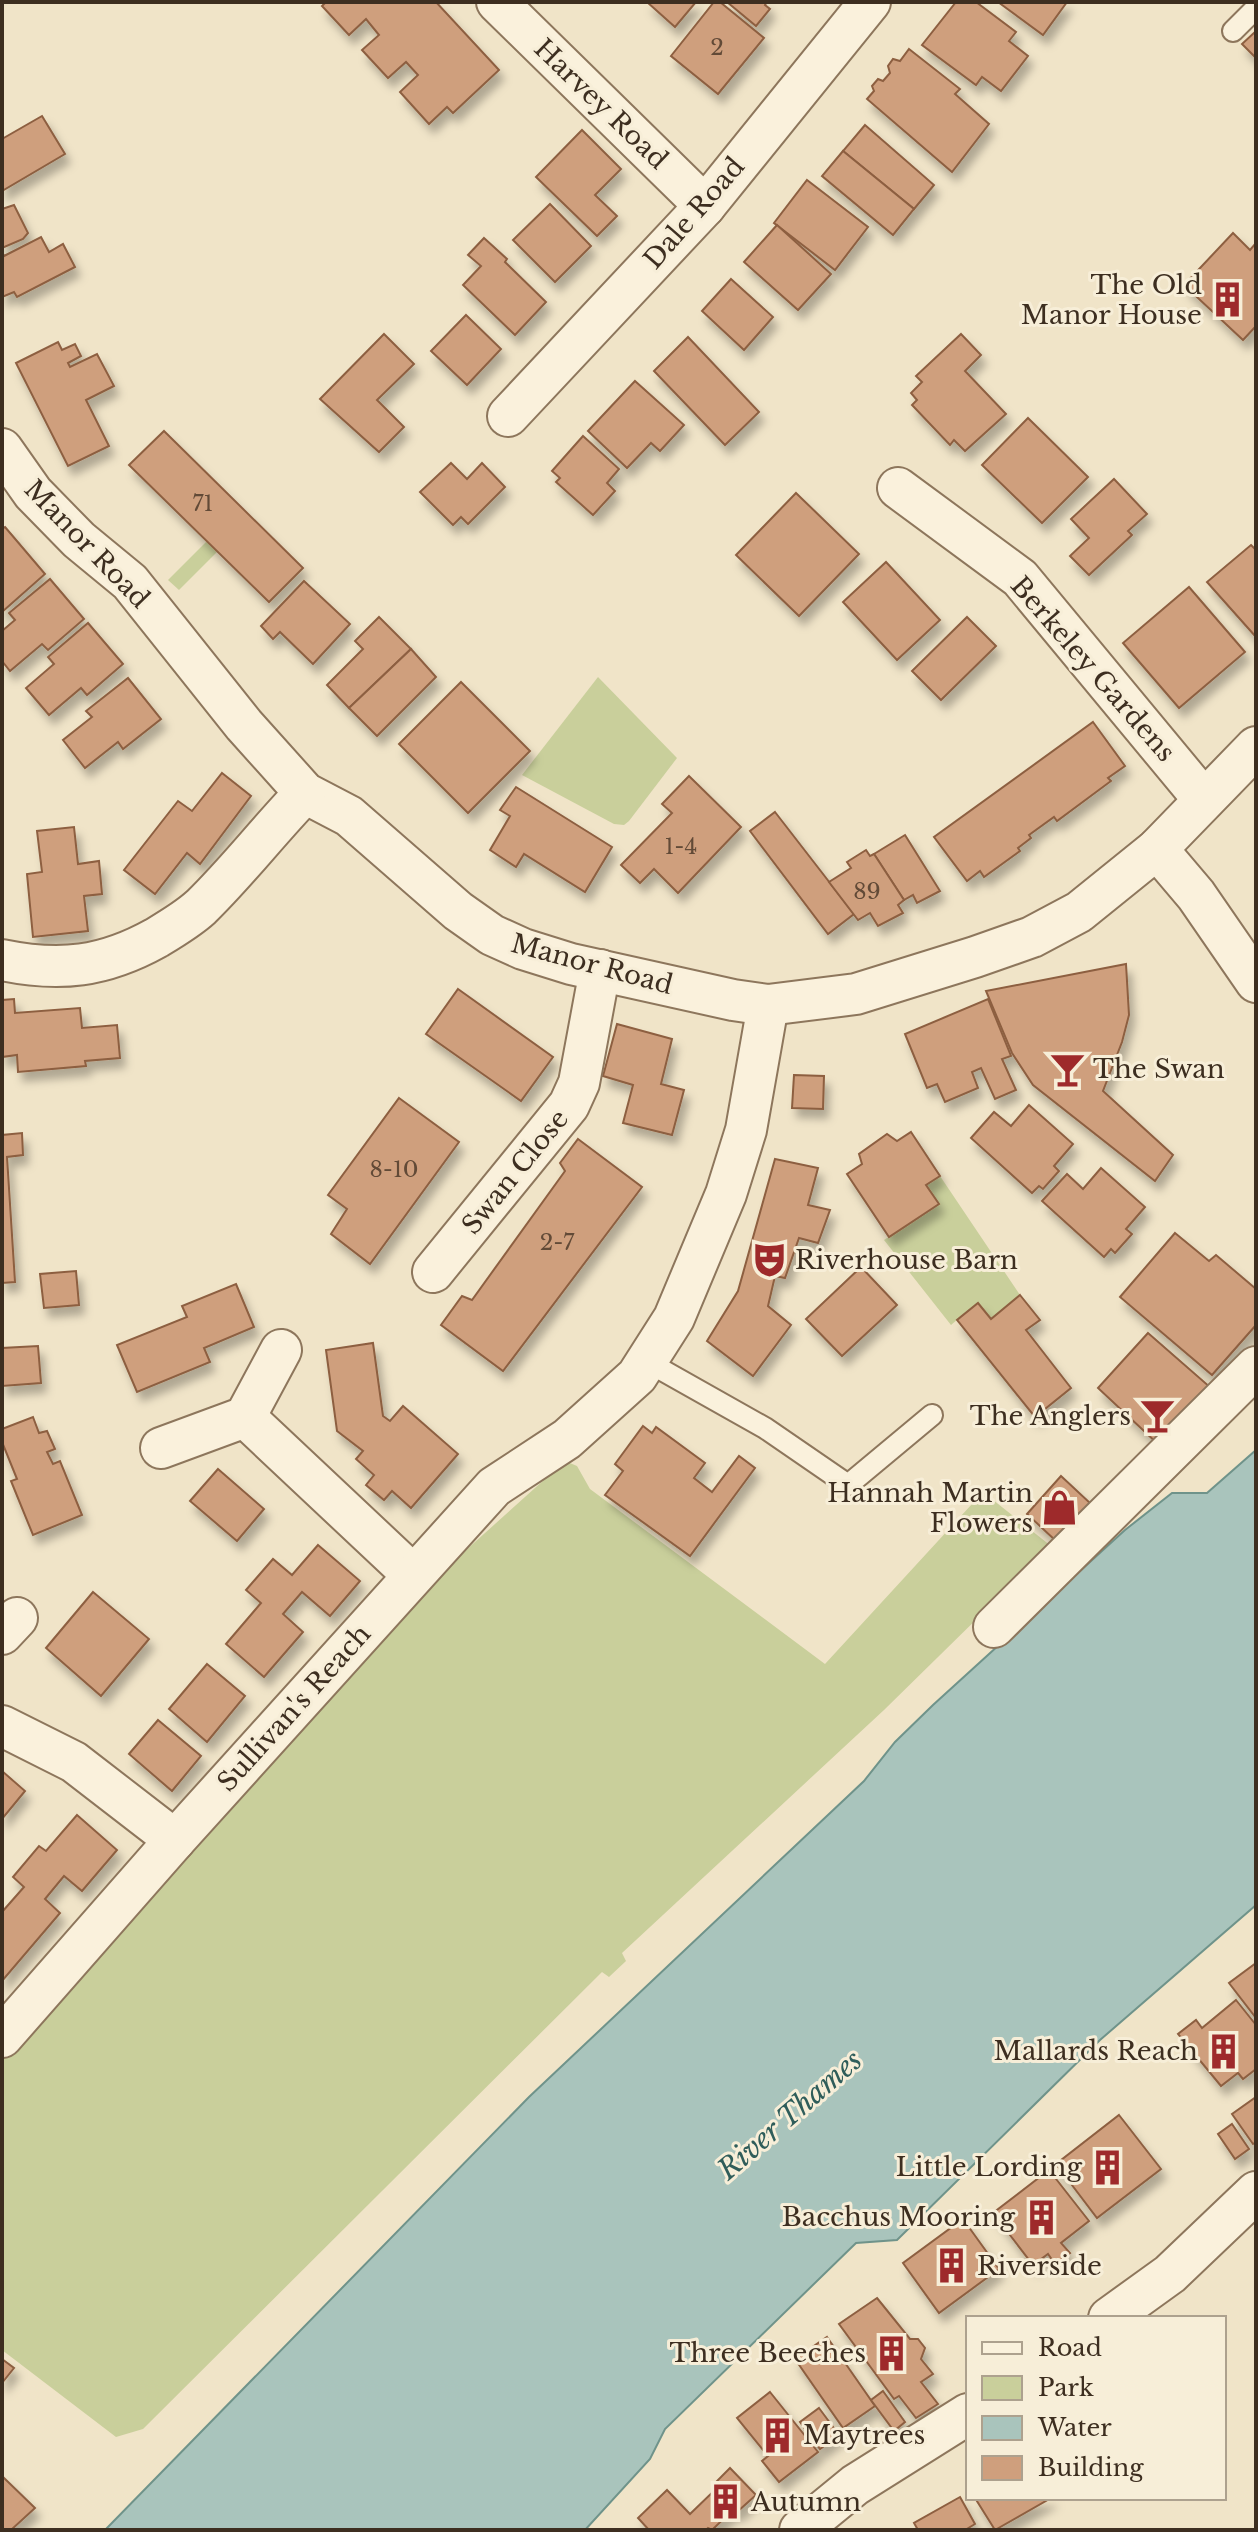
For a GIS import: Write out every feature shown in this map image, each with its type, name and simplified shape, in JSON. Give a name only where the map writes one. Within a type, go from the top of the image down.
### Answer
[{"type":"street","name":"Harvey Road","points":[[497,2],[705,206]]},
{"type":"street","name":"Dale Road","points":[[508,416],[705,206],[870,2]]},
{"type":"street","name":"Manor Road","points":[[2,449],[33,493],[79,540],[130,582],[244,725],[305,793],[349,816],[458,911],[492,935],[523,949],[600,970],[768,1005],[856,994],[1032,937],[1079,912],[1157,849],[1256,747]]},
{"type":"street","name":"Berkeley Gardens","points":[[898,488],[1020,578],[1204,800]]},
{"type":"street","points":[[2,960],[67,968],[106,961],[170,930],[200,909],[305,793]]},
{"type":"street","points":[[1157,849],[1196,895],[1256,982]]},
{"type":"street","name":"Swan Close","points":[[433,1272],[569,1105],[579,1083],[600,970]]},
{"type":"street","name":"Sullivan's Reach","points":[[2,2037],[175,1840],[494,1487],[586,1423],[637,1376],[674,1318],[726,1194],[746,1130],[768,1005]]},
{"type":"street","points":[[161,1448],[245,1417],[281,1350]]},
{"type":"street","points":[[994,1627],[1256,1367]]},
{"type":"street","points":[[245,1417],[413,1575]]},
{"type":"street","points":[[2,1726],[74,1762],[175,1840]]},
{"type":"street","points":[[1112,2316],[1170,2274],[1256,2192]]},
{"type":"street","points":[[800,2530],[855,2485],[966,2415]]},
{"type":"lane","points":[[1233,31],[1256,8]]},
{"type":"lane","points":[[646,1361],[765,1428],[848,1485],[932,1415]]},
{"type":"green space","points":[[207,541],[217,552],[179,590],[168,580]]},
{"type":"green space","points":[[598,677],[677,758],[624,825],[614,824],[522,775]]},
{"type":"green space","points":[[940,1176],[1020,1295],[991,1319],[977,1303],[951,1325],[884,1240],[938,1204],[926,1185]]},
{"type":"green space","points":[[565,1461],[577,1466],[590,1489],[825,1664],[983,1492],[1051,1546],[884,1710],[622,1953],[626,1961],[609,1977],[602,1972],[143,2429],[116,2437],[2,2350],[2,2054],[415,1596]]},
{"type":"water","name":"River Thames","points":[[1256,1450],[1256,1905],[1100,2040],[897,2240],[856,2243],[665,2429],[650,2459],[585,2530],[105,2530],[529,2097],[864,1781],[895,1742],[933,1705],[1125,1530],[1172,1493],[1207,1493]]},
{"type":"building","points":[[326,2],[436,2],[499,70],[453,113],[447,107],[429,124],[400,92],[418,75],[406,62],[388,78],[362,50],[379,35],[366,19],[349,35],[322,6]]},
{"type":"building","points":[[647,2],[696,2],[675,27]]},
{"type":"building","points":[[714,2],[720,2],[764,38],[718,94],[671,56]]},
{"type":"building","points":[[727,2],[767,2],[765,5],[770,9],[756,26]]},
{"type":"building","points":[[956,2],[976,2],[1016,32],[1009,41],[1028,56],[1001,91],[982,77],[976,85],[922,45]]},
{"type":"building","points":[[998,2],[1067,2],[1043,35]]},
{"type":"building","points":[[1256,31],[1256,58],[1242,44]]},
{"type":"building","points":[[909,49],[960,89],[955,94],[989,124],[952,172],[867,99],[878,79],[883,81],[890,73],[888,66],[893,59],[900,61]]},
{"type":"building","points":[[42,116],[65,154],[2,191],[2,139]]},
{"type":"building","points":[[865,125],[934,185],[914,209],[843,151]]},
{"type":"building","points":[[582,130],[621,169],[595,195],[617,216],[597,236],[536,177]]},
{"type":"building","points":[[843,151],[914,209],[893,235],[822,176]]},
{"type":"building","points":[[807,180],[868,227],[835,270],[774,223]]},
{"type":"building","points":[[550,204],[591,246],[555,282],[513,240]]},
{"type":"building","points":[[14,205],[28,233],[23,239],[2,248],[2,209]]},
{"type":"building","points":[[777,225],[831,274],[798,310],[744,262]]},
{"type":"building","name":"The Old Manor House","points":[[1233,233],[1250,250],[1256,243],[1256,326],[1243,340],[1184,285]]},
{"type":"building","points":[[41,237],[49,252],[63,244],[75,267],[17,297],[14,292],[2,297],[2,251],[4,256]]},
{"type":"building","points":[[484,238],[546,302],[515,335],[463,285],[481,266],[468,255]]},
{"type":"building","points":[[731,279],[773,317],[744,350],[702,311]]},
{"type":"building","points":[[466,315],[501,349],[467,385],[431,351]]},
{"type":"building","points":[[384,334],[414,364],[377,400],[404,427],[379,452],[320,399]]},
{"type":"building","points":[[961,334],[981,355],[965,371],[1006,414],[965,451],[954,440],[950,445],[912,405],[917,400],[911,393],[922,382],[916,376]]},
{"type":"building","points":[[688,337],[759,412],[725,445],[654,371]]},
{"type":"building","points":[[58,342],[62,350],[75,344],[81,356],[68,363],[70,367],[97,354],[114,386],[86,400],[109,446],[68,466],[16,363]]},
{"type":"building","points":[[635,381],[684,425],[660,451],[651,443],[627,468],[588,431]]},
{"type":"building","points":[[1028,418],[1088,477],[1042,523],[982,465]]},
{"type":"building","points":[[164,431],[303,568],[269,602],[129,465]]},
{"type":"building","points":[[583,436],[619,469],[607,483],[615,491],[593,515],[556,482],[560,478],[552,471]]},
{"type":"building","points":[[451,463],[467,479],[482,463],[505,487],[468,524],[461,517],[453,525],[420,492]]},
{"type":"building","points":[[1114,479],[1147,514],[1128,531],[1132,535],[1089,575],[1070,556],[1089,538],[1071,519]]},
{"type":"building","points":[[796,493],[859,554],[799,616],[736,555]]},
{"type":"building","points":[[5,527],[45,574],[2,612],[2,529]]},
{"type":"building","points":[[1251,545],[1256,550],[1256,637],[1207,582]]},
{"type":"building","points":[[886,562],[940,620],[897,660],[843,602]]},
{"type":"building","points":[[50,579],[84,619],[48,650],[42,644],[10,671],[2,661],[2,631],[15,620],[9,613]]},
{"type":"building","points":[[304,581],[350,624],[313,664],[280,632],[273,639],[261,626]]},
{"type":"building","points":[[1189,587],[1245,652],[1179,708],[1123,643]]},
{"type":"building","points":[[379,617],[411,649],[349,708],[327,685],[363,649],[355,641]]},
{"type":"building","points":[[967,617],[996,646],[941,700],[912,671]]},
{"type":"building","points":[[88,623],[123,664],[87,695],[81,688],[49,715],[26,688],[54,664],[48,657]]},
{"type":"building","points":[[411,649],[436,677],[377,736],[349,708]]},
{"type":"building","points":[[128,678],[161,719],[123,749],[118,742],[85,768],[63,740],[92,717],[86,711]]},
{"type":"building","points":[[461,682],[530,751],[468,813],[399,744]]},
{"type":"building","points":[[1093,722],[1125,766],[1108,778],[1111,781],[1057,821],[1054,817],[1029,835],[1031,838],[1018,848],[1020,851],[984,877],[980,871],[967,881],[934,837]]},
{"type":"building","points":[[222,773],[251,796],[200,864],[187,853],[155,894],[124,870],[178,801],[192,811]]},
{"type":"building","points":[[689,776],[741,827],[678,893],[654,869],[640,883],[621,865],[672,813],[662,804]]},
{"type":"building","points":[[516,787],[612,847],[585,892],[524,854],[516,867],[490,850],[510,816],[500,810]]},
{"type":"building","points":[[775,812],[854,914],[828,934],[750,831]]},
{"type":"building","points":[[74,827],[78,864],[99,861],[102,894],[84,896],[88,931],[33,937],[27,874],[42,872],[37,831]]},
{"type":"building","points":[[905,835],[940,891],[917,903],[913,895],[904,900],[874,854]]},
{"type":"building","points":[[866,850],[870,856],[874,854],[904,900],[898,905],[903,913],[878,926],[870,913],[858,920],[829,882],[851,868],[847,862]]},
{"type":"building","name":"The Swan","points":[[1126,964],[1129,1015],[1103,1091],[1173,1155],[1155,1181],[1033,1085],[1012,1053],[986,991]]},
{"type":"building","points":[[458,989],[553,1057],[521,1101],[426,1034]]},
{"type":"building","points":[[14,999],[15,1013],[80,1008],[82,1028],[117,1025],[120,1058],[85,1061],[86,1066],[18,1072],[17,1055],[2,1057],[2,1000]]},
{"type":"building","points":[[988,999],[1011,1056],[1002,1059],[1016,1090],[995,1099],[981,1068],[972,1072],[978,1088],[945,1102],[937,1084],[927,1088],[905,1034]]},
{"type":"building","points":[[617,1024],[672,1039],[661,1084],[684,1090],[672,1135],[623,1123],[633,1085],[603,1076]]},
{"type":"building","points":[[794,1075],[824,1076],[823,1109],[792,1108]]},
{"type":"building","points":[[399,1098],[459,1142],[370,1264],[331,1234],[347,1209],[328,1195]]},
{"type":"building","points":[[1029,1105],[1073,1144],[1054,1166],[1059,1171],[1043,1189],[1039,1186],[1032,1193],[971,1138],[994,1112],[1011,1126]]},
{"type":"building","points":[[911,1132],[940,1176],[926,1185],[939,1204],[889,1237],[847,1174],[862,1164],[859,1154],[887,1134],[897,1141]]},
{"type":"building","points":[[22,1133],[23,1155],[7,1157],[15,1282],[2,1283],[2,1135]]},
{"type":"building","points":[[578,1139],[642,1187],[503,1371],[441,1325],[462,1296],[472,1300],[565,1171],[560,1163]]},
{"type":"building","name":"Riverhouse Barn","points":[[775,1159],[818,1168],[808,1205],[830,1210],[818,1243],[799,1238],[785,1278],[775,1276],[768,1306],[791,1325],[753,1376],[707,1341],[738,1291]]},
{"type":"building","points":[[1101,1168],[1145,1207],[1126,1229],[1132,1234],[1115,1253],[1111,1249],[1104,1257],[1042,1201],[1067,1174],[1083,1189]]},
{"type":"building","points":[[1175,1233],[1209,1261],[1216,1255],[1256,1289],[1256,1325],[1212,1375],[1120,1297]]},
{"type":"building","points":[[861,1267],[897,1305],[842,1356],[806,1319]]},
{"type":"building","points":[[76,1271],[79,1305],[44,1308],[40,1274]]},
{"type":"building","points":[[236,1284],[254,1327],[204,1348],[210,1362],[137,1392],[117,1345],[187,1317],[182,1306]]},
{"type":"building","points":[[1020,1295],[1040,1320],[1026,1330],[1071,1388],[1035,1417],[957,1320],[978,1303],[991,1319]]},
{"type":"building","name":"The Anglers","points":[[1148,1333],[1211,1388],[1159,1445],[1098,1388]]},
{"type":"building","points":[[373,1343],[383,1416],[390,1421],[403,1406],[458,1454],[411,1508],[392,1491],[384,1500],[366,1485],[374,1475],[356,1459],[363,1451],[337,1431],[326,1350]]},
{"type":"building","points":[[38,1346],[41,1383],[2,1386],[2,1348]]},
{"type":"building","points":[[33,1417],[39,1433],[47,1431],[55,1449],[47,1452],[53,1464],[60,1461],[82,1515],[33,1535],[11,1481],[17,1479],[2,1442],[2,1429]]},
{"type":"building","points":[[643,1426],[652,1433],[656,1427],[705,1463],[694,1478],[712,1492],[739,1456],[755,1468],[690,1556],[605,1495],[623,1471],[615,1464]]},
{"type":"building","points":[[218,1469],[264,1509],[237,1541],[190,1501]]},
{"type":"building","name":"Hannah Martin Flowers","points":[[1061,1476],[1090,1503],[1056,1541],[1027,1514]]},
{"type":"building","points":[[318,1545],[360,1581],[330,1616],[302,1592],[283,1614],[303,1632],[264,1677],[226,1644],[261,1603],[246,1590],[273,1559],[292,1575]]},
{"type":"building","points":[[93,1592],[149,1639],[101,1696],[46,1648]]},
{"type":"building","points":[[207,1664],[245,1696],[207,1742],[169,1709]]},
{"type":"building","points":[[158,1720],[201,1756],[172,1791],[129,1754]]},
{"type":"building","points":[[2,1771],[25,1791],[2,1819]]},
{"type":"building","points":[[77,1815],[117,1850],[82,1891],[64,1876],[45,1899],[60,1913],[2,1981],[2,1912],[24,1887],[13,1877],[39,1846],[46,1851]]},
{"type":"building","points":[[1256,1963],[1256,2018],[1229,1983]]},
{"type":"building","name":"Mallards Reach","points":[[1236,2000],[1256,2025],[1256,2069],[1243,2079],[1238,2073],[1221,2086],[1178,2034],[1196,2020],[1202,2028]]},
{"type":"building","points":[[1256,2097],[1256,2142],[1253,2144],[1232,2114]]},
{"type":"building","name":"Little Lording","points":[[1119,2115],[1161,2169],[1097,2218],[1056,2164]]},
{"type":"building","points":[[1232,2124],[1249,2149],[1235,2159],[1218,2134]]},
{"type":"building","name":"Bacchus Mooring","points":[[1049,2170],[1089,2221],[1061,2243],[1070,2253],[1055,2264],[1048,2254],[1033,2265],[993,2213]]},
{"type":"building","name":"Riverside","points":[[963,2219],[999,2269],[939,2313],[903,2263]]},
{"type":"building","name":"Three Beeches","points":[[877,2298],[910,2339],[918,2339],[925,2348],[921,2359],[933,2374],[921,2382],[938,2404],[916,2418],[899,2396],[894,2399],[839,2324]]},
{"type":"building","points":[[827,2337],[875,2406],[843,2428],[795,2359]]},
{"type":"building","points":[[2,2359],[14,2368],[2,2383]]},
{"type":"building","points":[[883,2391],[905,2422],[894,2431],[871,2400]]},
{"type":"building","name":"Maytrees","points":[[770,2392],[818,2452],[779,2482],[762,2461],[768,2456],[737,2418]]},
{"type":"building","points":[[819,2408],[839,2435],[820,2449],[800,2422]]},
{"type":"building","name":"Autumn","points":[[730,2468],[756,2495],[737,2512],[734,2509],[712,2530],[649,2530],[638,2518],[667,2490],[690,2514],[717,2488],[714,2484]]},
{"type":"building","points":[[2,2476],[35,2508],[11,2530],[2,2530]]},
{"type":"building","points":[[960,2497],[975,2524],[965,2530],[918,2530],[914,2523]]},
{"type":"building","points":[[976,2500],[1048,2500],[995,2530]]},
{"type":"place","name":"The Old Manor House","points":[[1228,300]]},
{"type":"place","name":"The Swan","points":[[1067,1069]]},
{"type":"place","name":"Riverhouse Barn","points":[[769,1260]]},
{"type":"place","name":"The Anglers","points":[[1157,1416]]},
{"type":"place","name":"Hannah Martin Flowers","points":[[1059,1508]]},
{"type":"place","name":"Mallards Reach","points":[[1224,2051]]},
{"type":"place","name":"Little Lording","points":[[1108,2167]]},
{"type":"place","name":"Bacchus Mooring","points":[[1041,2217]]},
{"type":"place","name":"Riverside","points":[[951,2266]]},
{"type":"place","name":"Three Beeches","points":[[892,2353]]},
{"type":"place","name":"Maytrees","points":[[777,2435]]},
{"type":"place","name":"Autumn","points":[[725,2502]]}]
